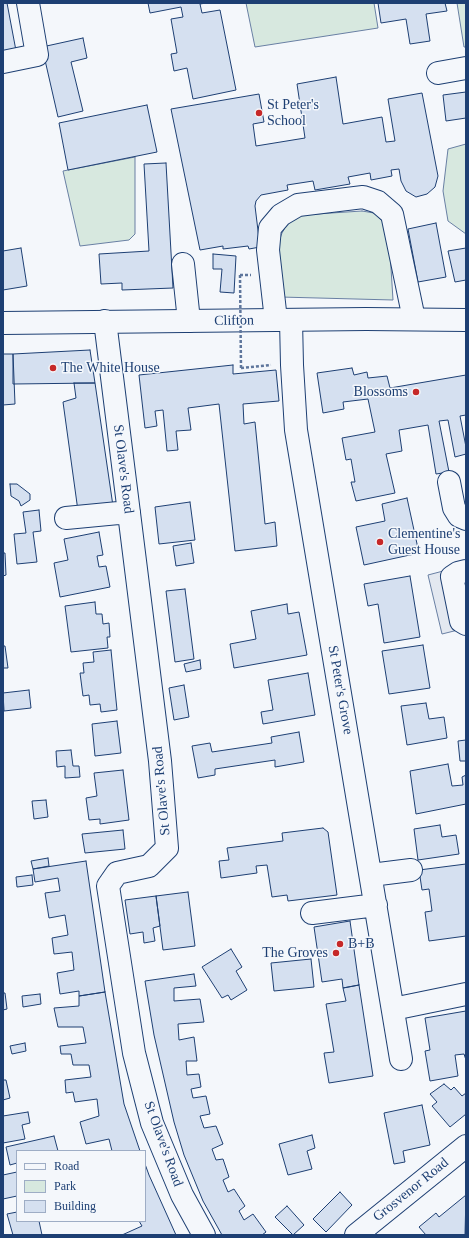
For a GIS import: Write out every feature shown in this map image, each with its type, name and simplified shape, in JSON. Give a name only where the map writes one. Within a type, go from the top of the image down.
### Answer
[{"type":"street","points":[[3,62],[37,55],[28,3]]},
{"type":"street","points":[[438,73],[466,68]]},
{"type":"street","name":"St Peter's Grove","points":[[401,1059],[296,430],[292,364],[268,250],[270,228],[281,215],[298,205],[364,198],[378,202],[392,214],[414,319]]},
{"type":"street","points":[[183,264],[189,321]]},
{"type":"street","name":"Clifton","points":[[3,323],[105,321],[466,320]]},
{"type":"street","name":"St Olave's Road","points":[[105,321],[160,761],[167,848],[149,866],[117,872],[108,886],[134,1053],[152,1123],[182,1195],[204,1235]]},
{"type":"street","points":[[449,482],[454,508],[459,516],[466,519]]},
{"type":"street","points":[[66,518],[128,512]]},
{"type":"street","points":[[466,571],[458,573],[452,577],[461,621],[466,624]]},
{"type":"street","points":[[371,875],[411,870]]},
{"type":"street","points":[[312,913],[376,905]]},
{"type":"street","points":[[393,1009],[466,994]]},
{"type":"street","name":"Grosvenor Road","points":[[356,1235],[466,1146]]},
{"type":"path","points":[[240,275],[240,368],[274,365]]},
{"type":"green space","points":[[246,3],[374,3],[378,28],[255,47]]},
{"type":"green space","points":[[457,3],[466,3],[466,47],[464,47]]},
{"type":"green space","points":[[466,144],[466,234],[448,221],[443,191],[448,149]]},
{"type":"green space","points":[[135,157],[135,234],[129,240],[80,246],[63,171]]},
{"type":"green space","points":[[362,211],[374,213],[385,224],[389,236],[393,300],[280,297],[278,244],[287,224],[301,215]]},
{"type":"shaded area","points":[[466,565],[466,628],[442,634],[428,575]]},
{"type":"building","points":[[3,3],[7,3],[17,56],[3,59]]},
{"type":"building","points":[[148,3],[206,3],[200,4],[202,13],[220,10],[236,90],[193,99],[187,68],[174,71],[171,54],[177,53],[171,19],[183,17],[181,7],[150,13]]},
{"type":"building","points":[[378,3],[445,3],[447,11],[426,14],[430,41],[410,44],[406,19],[381,23]]},
{"type":"building","points":[[83,38],[87,58],[71,62],[83,111],[58,117],[42,47]]},
{"type":"building","points":[[336,77],[343,124],[382,117],[386,142],[395,141],[388,99],[422,93],[438,176],[435,187],[427,194],[416,197],[406,191],[401,181],[399,169],[391,170],[392,176],[371,180],[370,173],[348,177],[350,184],[315,190],[313,181],[287,185],[288,190],[261,195],[256,201],[255,206],[260,247],[249,249],[248,246],[223,249],[223,246],[200,250],[171,109],[259,94],[264,122],[253,124],[256,146],[305,138],[297,84]]},
{"type":"building","points":[[466,92],[466,118],[446,121],[443,95]]},
{"type":"building","points":[[147,105],[157,152],[68,170],[59,123]]},
{"type":"building","points":[[166,163],[173,288],[122,290],[122,283],[101,284],[99,254],[149,251],[144,164]]},
{"type":"building","points":[[436,223],[446,277],[418,282],[408,229]]},
{"type":"building","points":[[21,248],[27,286],[3,290],[3,251]]},
{"type":"building","points":[[466,248],[466,280],[455,282],[448,251]]},
{"type":"building","points":[[213,254],[236,256],[234,293],[220,292],[222,269],[213,269]]},
{"type":"building","name":"The White House","points":[[90,350],[95,383],[13,384],[13,354]]},
{"type":"building","points":[[3,354],[13,354],[15,404],[3,405]]},
{"type":"building","points":[[233,365],[233,374],[276,370],[279,401],[243,404],[244,424],[255,422],[265,524],[275,522],[277,546],[235,551],[219,404],[188,408],[191,430],[176,431],[178,450],[167,451],[163,410],[155,411],[157,426],[145,428],[139,375]]},
{"type":"building","points":[[352,368],[354,375],[367,372],[368,378],[387,376],[390,388],[466,375],[466,415],[460,416],[466,454],[455,457],[448,420],[439,421],[449,472],[436,474],[428,425],[399,430],[402,451],[386,454],[395,493],[356,501],[351,482],[355,482],[351,459],[346,460],[342,438],[375,432],[368,399],[343,402],[344,409],[323,413],[317,373]]},
{"type":"building","points":[[74,383],[95,383],[113,506],[78,511],[63,402],[76,398]]},
{"type":"building","points":[[10,484],[17,484],[30,494],[30,500],[21,506],[19,501],[11,496]]},
{"type":"building","name":"Clementine's Guest House","points":[[407,498],[419,553],[364,565],[356,527],[385,521],[382,504]]},
{"type":"building","points":[[190,502],[195,540],[159,544],[155,507]]},
{"type":"building","points":[[39,510],[41,531],[33,532],[37,562],[17,564],[14,534],[26,533],[23,512]]},
{"type":"building","points":[[99,532],[103,555],[97,556],[99,567],[106,566],[110,587],[60,597],[54,563],[68,560],[64,539]]},
{"type":"building","points":[[191,543],[194,563],[176,566],[173,546]]},
{"type":"building","points":[[3,553],[5,553],[6,575],[3,576]]},
{"type":"building","points":[[410,576],[420,637],[384,643],[378,604],[368,606],[364,584]]},
{"type":"building","points":[[185,589],[194,659],[175,662],[166,591]]},
{"type":"building","points":[[95,602],[96,614],[102,614],[103,624],[109,623],[110,637],[107,637],[108,648],[71,652],[65,606]]},
{"type":"building","points":[[287,604],[288,614],[299,612],[307,655],[234,668],[230,644],[256,639],[251,611]]},
{"type":"building","points":[[423,645],[430,688],[389,694],[382,651]]},
{"type":"building","points":[[3,646],[5,646],[8,668],[3,668]]},
{"type":"building","points":[[111,650],[117,710],[101,712],[100,704],[90,705],[89,695],[83,696],[80,673],[84,673],[83,663],[94,662],[93,652]]},
{"type":"building","points":[[200,660],[201,669],[186,672],[184,664]]},
{"type":"building","points":[[308,673],[315,715],[263,724],[261,712],[273,710],[268,680]]},
{"type":"building","points":[[184,685],[189,717],[174,720],[169,688]]},
{"type":"building","points":[[29,690],[31,708],[4,711],[3,693]]},
{"type":"building","points":[[426,703],[429,719],[444,717],[447,738],[407,745],[401,706]]},
{"type":"building","points":[[117,721],[121,753],[95,756],[92,724]]},
{"type":"building","points":[[299,732],[304,762],[275,767],[275,760],[215,769],[215,775],[198,778],[192,746],[210,743],[212,752],[272,743],[271,737]]},
{"type":"building","points":[[466,740],[466,761],[460,761],[458,741]]},
{"type":"building","points":[[71,750],[73,766],[79,766],[80,777],[65,778],[65,766],[57,767],[56,751]]},
{"type":"building","points":[[448,764],[452,786],[463,785],[462,777],[466,775],[466,804],[416,814],[410,771]]},
{"type":"building","points":[[123,770],[129,820],[100,824],[100,819],[89,820],[86,798],[97,796],[94,773]]},
{"type":"building","points":[[46,800],[48,817],[34,819],[32,801]]},
{"type":"building","points":[[440,825],[442,837],[456,835],[459,854],[418,860],[414,829]]},
{"type":"building","points":[[323,828],[328,832],[337,895],[288,901],[287,895],[272,897],[267,865],[256,866],[257,873],[221,878],[219,861],[229,860],[227,848],[283,841],[282,833]]},
{"type":"building","points":[[123,830],[125,849],[85,853],[82,834]]},
{"type":"building","points":[[48,858],[49,866],[33,869],[31,861]]},
{"type":"building","points":[[86,861],[105,992],[79,996],[79,991],[60,994],[57,973],[74,970],[72,952],[54,954],[52,938],[68,935],[65,915],[49,918],[45,893],[60,891],[58,878],[35,882],[33,869]]},
{"type":"building","points":[[466,864],[466,936],[429,941],[425,912],[432,911],[429,889],[422,890],[419,870]]},
{"type":"building","points":[[32,875],[33,885],[17,887],[16,877]]},
{"type":"building","points":[[188,892],[195,946],[163,950],[156,896]]},
{"type":"building","points":[[156,896],[160,926],[153,928],[155,941],[144,943],[143,932],[130,934],[125,900]]},
{"type":"building","name":"The Groves","points":[[350,921],[359,985],[343,988],[342,979],[322,982],[314,927]]},
{"type":"building","points":[[231,949],[242,967],[236,971],[247,990],[231,1000],[228,995],[222,998],[202,967]]},
{"type":"building","points":[[311,959],[314,987],[274,991],[271,963]]},
{"type":"building","points":[[194,974],[196,986],[174,988],[174,1001],[200,999],[204,1022],[178,1024],[179,1040],[194,1037],[197,1061],[186,1061],[187,1075],[199,1074],[201,1087],[191,1089],[193,1098],[206,1096],[210,1114],[200,1116],[204,1128],[216,1126],[223,1144],[212,1149],[216,1160],[223,1159],[229,1177],[223,1180],[228,1192],[234,1189],[245,1206],[239,1211],[244,1220],[253,1214],[266,1232],[262,1235],[222,1235],[203,1201],[184,1155],[174,1122],[154,1035],[145,981]]},
{"type":"building","points":[[359,985],[373,1076],[329,1083],[324,1053],[334,1052],[326,1004],[346,1001],[343,988]]},
{"type":"building","points":[[105,992],[124,1104],[140,1150],[112,1150],[109,1139],[86,1144],[80,1122],[99,1116],[97,1099],[75,1102],[73,1092],[66,1093],[65,1080],[91,1077],[89,1065],[73,1065],[71,1054],[61,1054],[60,1046],[86,1043],[83,1027],[58,1027],[54,1008],[79,1006],[79,996]]},
{"type":"building","points":[[3,993],[5,993],[7,1009],[3,1010]]},
{"type":"building","points":[[40,994],[41,1004],[23,1007],[22,996]]},
{"type":"building","points":[[466,1011],[466,1060],[464,1054],[455,1055],[458,1076],[430,1081],[425,1051],[430,1050],[425,1018]]},
{"type":"building","points":[[25,1043],[26,1051],[12,1054],[10,1046]]},
{"type":"building","points":[[3,1080],[6,1080],[10,1098],[3,1100]]},
{"type":"building","points":[[444,1084],[451,1090],[454,1087],[462,1096],[466,1093],[466,1114],[450,1127],[432,1106],[437,1102],[430,1094]]},
{"type":"building","points":[[422,1105],[430,1145],[403,1151],[405,1162],[394,1164],[384,1113]]},
{"type":"building","points":[[28,1112],[30,1123],[22,1125],[25,1139],[3,1143],[3,1116]]},
{"type":"building","points":[[312,1135],[315,1148],[307,1151],[312,1169],[288,1175],[279,1144]]},
{"type":"building","points":[[54,1136],[58,1150],[16,1150],[16,1163],[10,1165],[6,1147]]},
{"type":"building","points":[[146,1167],[176,1235],[122,1235],[142,1226],[140,1222],[146,1222]]},
{"type":"building","points":[[16,1172],[16,1196],[3,1199],[3,1175]]},
{"type":"building","points":[[340,1192],[352,1205],[326,1232],[313,1219]]},
{"type":"building","points":[[466,1195],[465,1235],[426,1235],[419,1227],[436,1213],[439,1217]]},
{"type":"building","points":[[287,1206],[304,1225],[293,1235],[275,1217]]},
{"type":"building","points":[[16,1212],[16,1222],[39,1222],[42,1235],[13,1235],[7,1214]]},
{"type":"place","name":"St Peter's School","points":[[259,113]]},
{"type":"place","name":"The White House","points":[[53,368]]},
{"type":"place","name":"Blossoms","points":[[416,392]]},
{"type":"place","name":"Clementine's Guest House","points":[[380,542]]},
{"type":"place","name":"B+B","points":[[340,944]]},
{"type":"place","name":"The Groves","points":[[336,953]]}]
